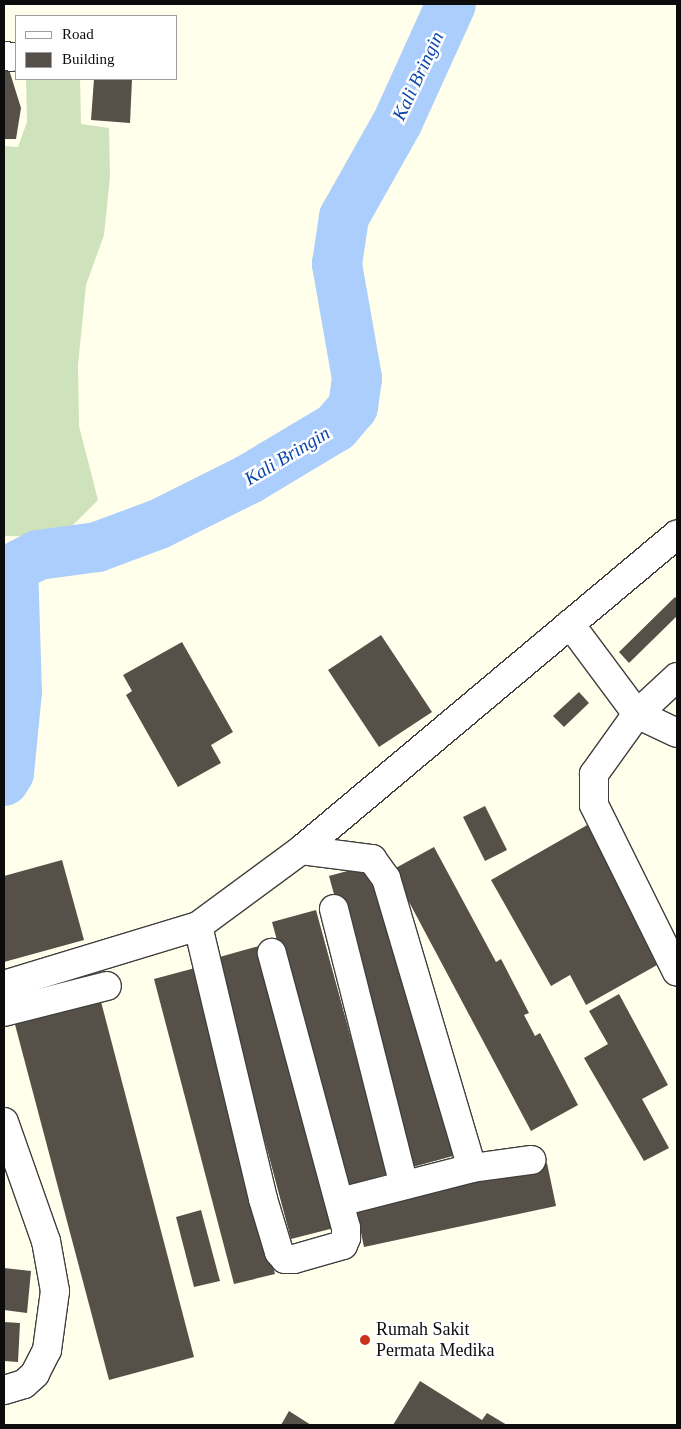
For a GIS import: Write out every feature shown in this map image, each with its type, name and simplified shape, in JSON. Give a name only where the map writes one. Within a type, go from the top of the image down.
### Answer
[{"type":"lane","points":[[4,985],[198,926],[301,850],[677,535]]},
{"type":"lane","points":[[570,624],[637,714],[677,733]]},
{"type":"lane","points":[[677,677],[637,714],[594,774],[594,804],[677,972]]},
{"type":"lane","points":[[301,850],[372,859],[386,878],[472,1168]]},
{"type":"lane","points":[[334,909],[404,1184]]},
{"type":"lane","points":[[198,926],[263,1199],[279,1252],[285,1259],[307,1257],[343,1245],[346,1238],[346,1228],[272,953]]},
{"type":"lane","points":[[4,1012],[107,986]]},
{"type":"lane","points":[[4,1122],[46,1241],[55,1291],[48,1350],[35,1374],[30,1379],[24,1384],[4,1390]]},
{"type":"lane","points":[[340,1202],[472,1168],[531,1160]]},
{"type":"green space","points":[[26,80],[80,80],[81,124],[109,128],[110,177],[104,235],[86,285],[78,365],[79,426],[98,500],[61,537],[4,536],[4,146],[18,147],[27,122]]},
{"type":"building","points":[[4,60],[6,60],[21,108],[16,139],[4,139]]},
{"type":"building","points":[[94,80],[132,80],[130,123],[91,120]]},
{"type":"building","points":[[675,597],[677,599],[677,616],[629,663],[619,652]]},
{"type":"building","points":[[381,635],[432,712],[379,747],[328,670]]},
{"type":"building","points":[[182,642],[233,732],[211,745],[221,763],[178,787],[126,695],[132,691],[123,675]]},
{"type":"building","points":[[579,692],[589,703],[564,727],[553,716]]},
{"type":"building","points":[[485,806],[507,850],[485,861],[463,817]]},
{"type":"building","points":[[589,824],[666,960],[586,1005],[570,975],[551,986],[491,880]]},
{"type":"building","points":[[434,847],[496,962],[501,959],[529,1013],[524,1015],[535,1036],[540,1033],[578,1105],[531,1131],[392,870]]},
{"type":"building","points":[[62,860],[84,940],[4,962],[4,876]]},
{"type":"building","points":[[373,864],[453,1156],[409,1168],[329,876]]},
{"type":"building","points":[[316,910],[388,1174],[344,1186],[272,922]]},
{"type":"building","points":[[259,946],[334,1228],[291,1239],[216,958]]},
{"type":"building","points":[[195,968],[275,1274],[234,1284],[154,979]]},
{"type":"building","points":[[99,994],[194,1357],[109,1380],[13,1017]]},
{"type":"building","points":[[619,994],[668,1085],[642,1099],[669,1148],[644,1161],[584,1058],[608,1044],[589,1011]]},
{"type":"building","points":[[547,1163],[556,1206],[364,1247],[355,1204]]},
{"type":"building","points":[[201,1210],[220,1281],[194,1287],[176,1217]]},
{"type":"building","points":[[4,1268],[31,1271],[27,1313],[4,1310]]},
{"type":"building","points":[[4,1322],[20,1323],[18,1362],[4,1361]]},
{"type":"building","points":[[420,1381],[482,1420],[487,1413],[507,1425],[393,1425]]},
{"type":"building","points":[[289,1411],[311,1425],[281,1425]]},
{"type":"waterway","name":"Kali Bringin","points":[[4,781],[9,773],[17,692],[13,568],[38,555],[97,547],[159,524],[249,479],[336,427],[353,407],[357,378],[337,264],[344,217],[398,121],[451,4]]},
{"type":"place","name":"Rumah Sakit Permata Medika","points":[[365,1340]]}]
